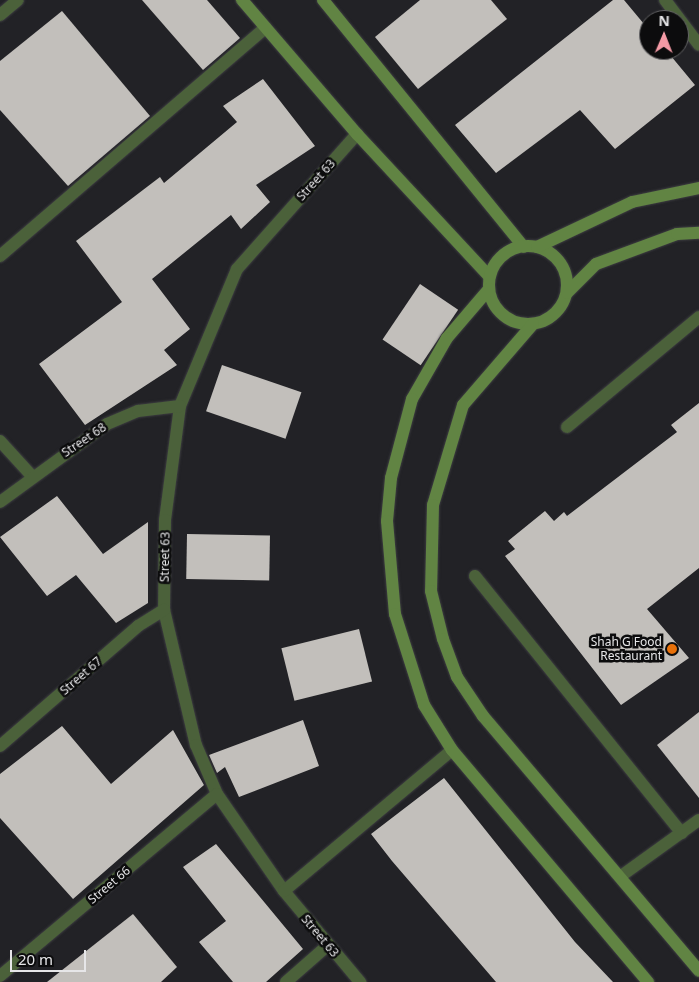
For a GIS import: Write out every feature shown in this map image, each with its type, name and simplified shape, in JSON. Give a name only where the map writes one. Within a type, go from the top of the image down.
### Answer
[{"type":"street","points":[[0,15],[18,0]]},
{"type":"street","points":[[242,0],[357,134],[490,283],[499,311],[509,319],[533,324]]},
{"type":"street","points":[[323,0],[531,247],[558,259],[568,281],[567,293]]},
{"type":"street","points":[[665,0],[699,45]]},
{"type":"street","points":[[0,256],[265,28]]},
{"type":"street","name":"Street 63","points":[[357,134],[237,268],[180,406],[165,520],[164,610],[196,745],[217,794],[284,891],[360,982]]},
{"type":"street","points":[[648,982],[452,750],[424,705],[408,663],[395,614],[387,521],[391,478],[412,399],[446,338],[490,283],[502,256],[531,247],[632,202],[699,188]]},
{"type":"street","points":[[699,233],[677,234],[596,264],[567,293],[555,314],[533,324],[463,405],[433,505],[431,591],[457,677],[483,716],[621,876],[699,971]]},
{"type":"street","points":[[567,427],[699,317]]},
{"type":"street","name":"Street 68","points":[[0,502],[32,476],[107,424],[138,411],[180,406]]},
{"type":"street","points":[[0,441],[32,476]]},
{"type":"street","points":[[475,576],[682,833]]},
{"type":"street","name":"Street 67","points":[[0,746],[138,626],[164,610]]},
{"type":"street","points":[[284,891],[452,750]]},
{"type":"street","name":"Street 66","points":[[0,976],[217,794]]},
{"type":"street","points":[[621,876],[699,820]]},
{"type":"street","points":[[286,982],[328,946]]},
{"type":"building","points":[[142,0],[207,0],[240,38],[203,70]]},
{"type":"building","points":[[420,0],[491,0],[507,19],[418,89],[375,37]]},
{"type":"building","points":[[613,0],[624,0],[639,18],[639,60],[674,60],[695,85],[615,149],[580,110],[496,173],[455,125]]},
{"type":"building","points":[[62,11],[150,116],[68,186],[0,110],[0,61]]},
{"type":"building","points":[[263,79],[315,146],[256,185],[270,202],[241,229],[231,215],[152,279],[190,329],[164,350],[177,365],[85,425],[39,364],[122,302],[76,241],[160,177],[164,183],[237,122],[223,106]]},
{"type":"building","points":[[420,284],[458,310],[421,365],[383,340]]},
{"type":"building","points":[[222,365],[301,392],[285,439],[206,411]]},
{"type":"building","points":[[699,403],[699,568],[647,609],[689,658],[621,705],[505,556],[515,549],[508,541],[545,511],[554,521],[564,512],[567,516],[677,432],[671,425]]},
{"type":"building","points":[[57,496],[103,554],[148,522],[148,603],[116,623],[76,575],[47,596],[0,537]]},
{"type":"building","points":[[187,534],[270,535],[269,580],[186,579]]},
{"type":"building","points":[[359,629],[372,681],[294,701],[281,648]]},
{"type":"building","points":[[699,712],[699,798],[657,745]]},
{"type":"building","points":[[303,720],[319,766],[239,797],[225,767],[217,773],[209,755]]},
{"type":"building","points":[[62,726],[111,784],[173,730],[204,785],[73,899],[0,818],[0,774]]},
{"type":"building","points":[[444,778],[575,942],[613,982],[496,982],[392,861],[371,834]]},
{"type":"building","points":[[216,844],[303,949],[266,982],[233,982],[199,942],[226,921],[183,867]]},
{"type":"building","points":[[133,914],[177,967],[161,982],[47,982]]},
{"type":"place","name":"Shah G Food Restaurant","points":[[672,649]]}]
